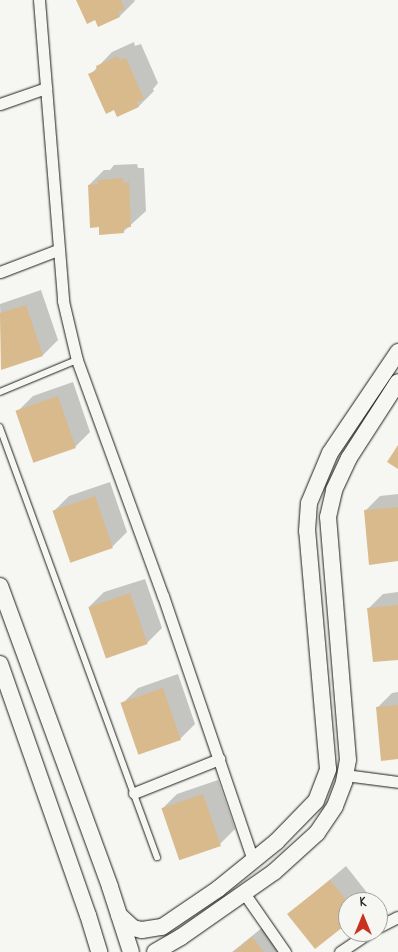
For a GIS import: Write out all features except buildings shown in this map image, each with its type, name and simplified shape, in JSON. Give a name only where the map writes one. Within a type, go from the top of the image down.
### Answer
[{"type":"street","points":[[39,0],[62,301],[77,360],[163,596],[253,860]]},
{"type":"street","points":[[0,104],[46,88]]},
{"type":"street","points":[[0,272],[58,250]]},
{"type":"street","points":[[119,914],[133,928],[142,930],[162,927],[218,889],[276,842],[316,801],[328,769],[307,531],[309,503],[330,453],[398,352]]},
{"type":"street","points":[[155,952],[274,872],[316,833],[334,806],[348,760],[328,517],[334,490],[349,458],[398,382]]},
{"type":"street","points":[[0,586],[119,914],[131,952]]},
{"type":"street","points":[[0,664],[99,952]]},
{"type":"street","points":[[134,794],[219,759]]},
{"type":"street","points":[[345,775],[398,782]]},
{"type":"street","points":[[244,893],[285,952]]},
{"type":"street","points":[[340,952],[355,942]]},
{"type":"lane","points":[[0,392],[77,360]]},
{"type":"lane","points":[[0,427],[157,857]]}]
